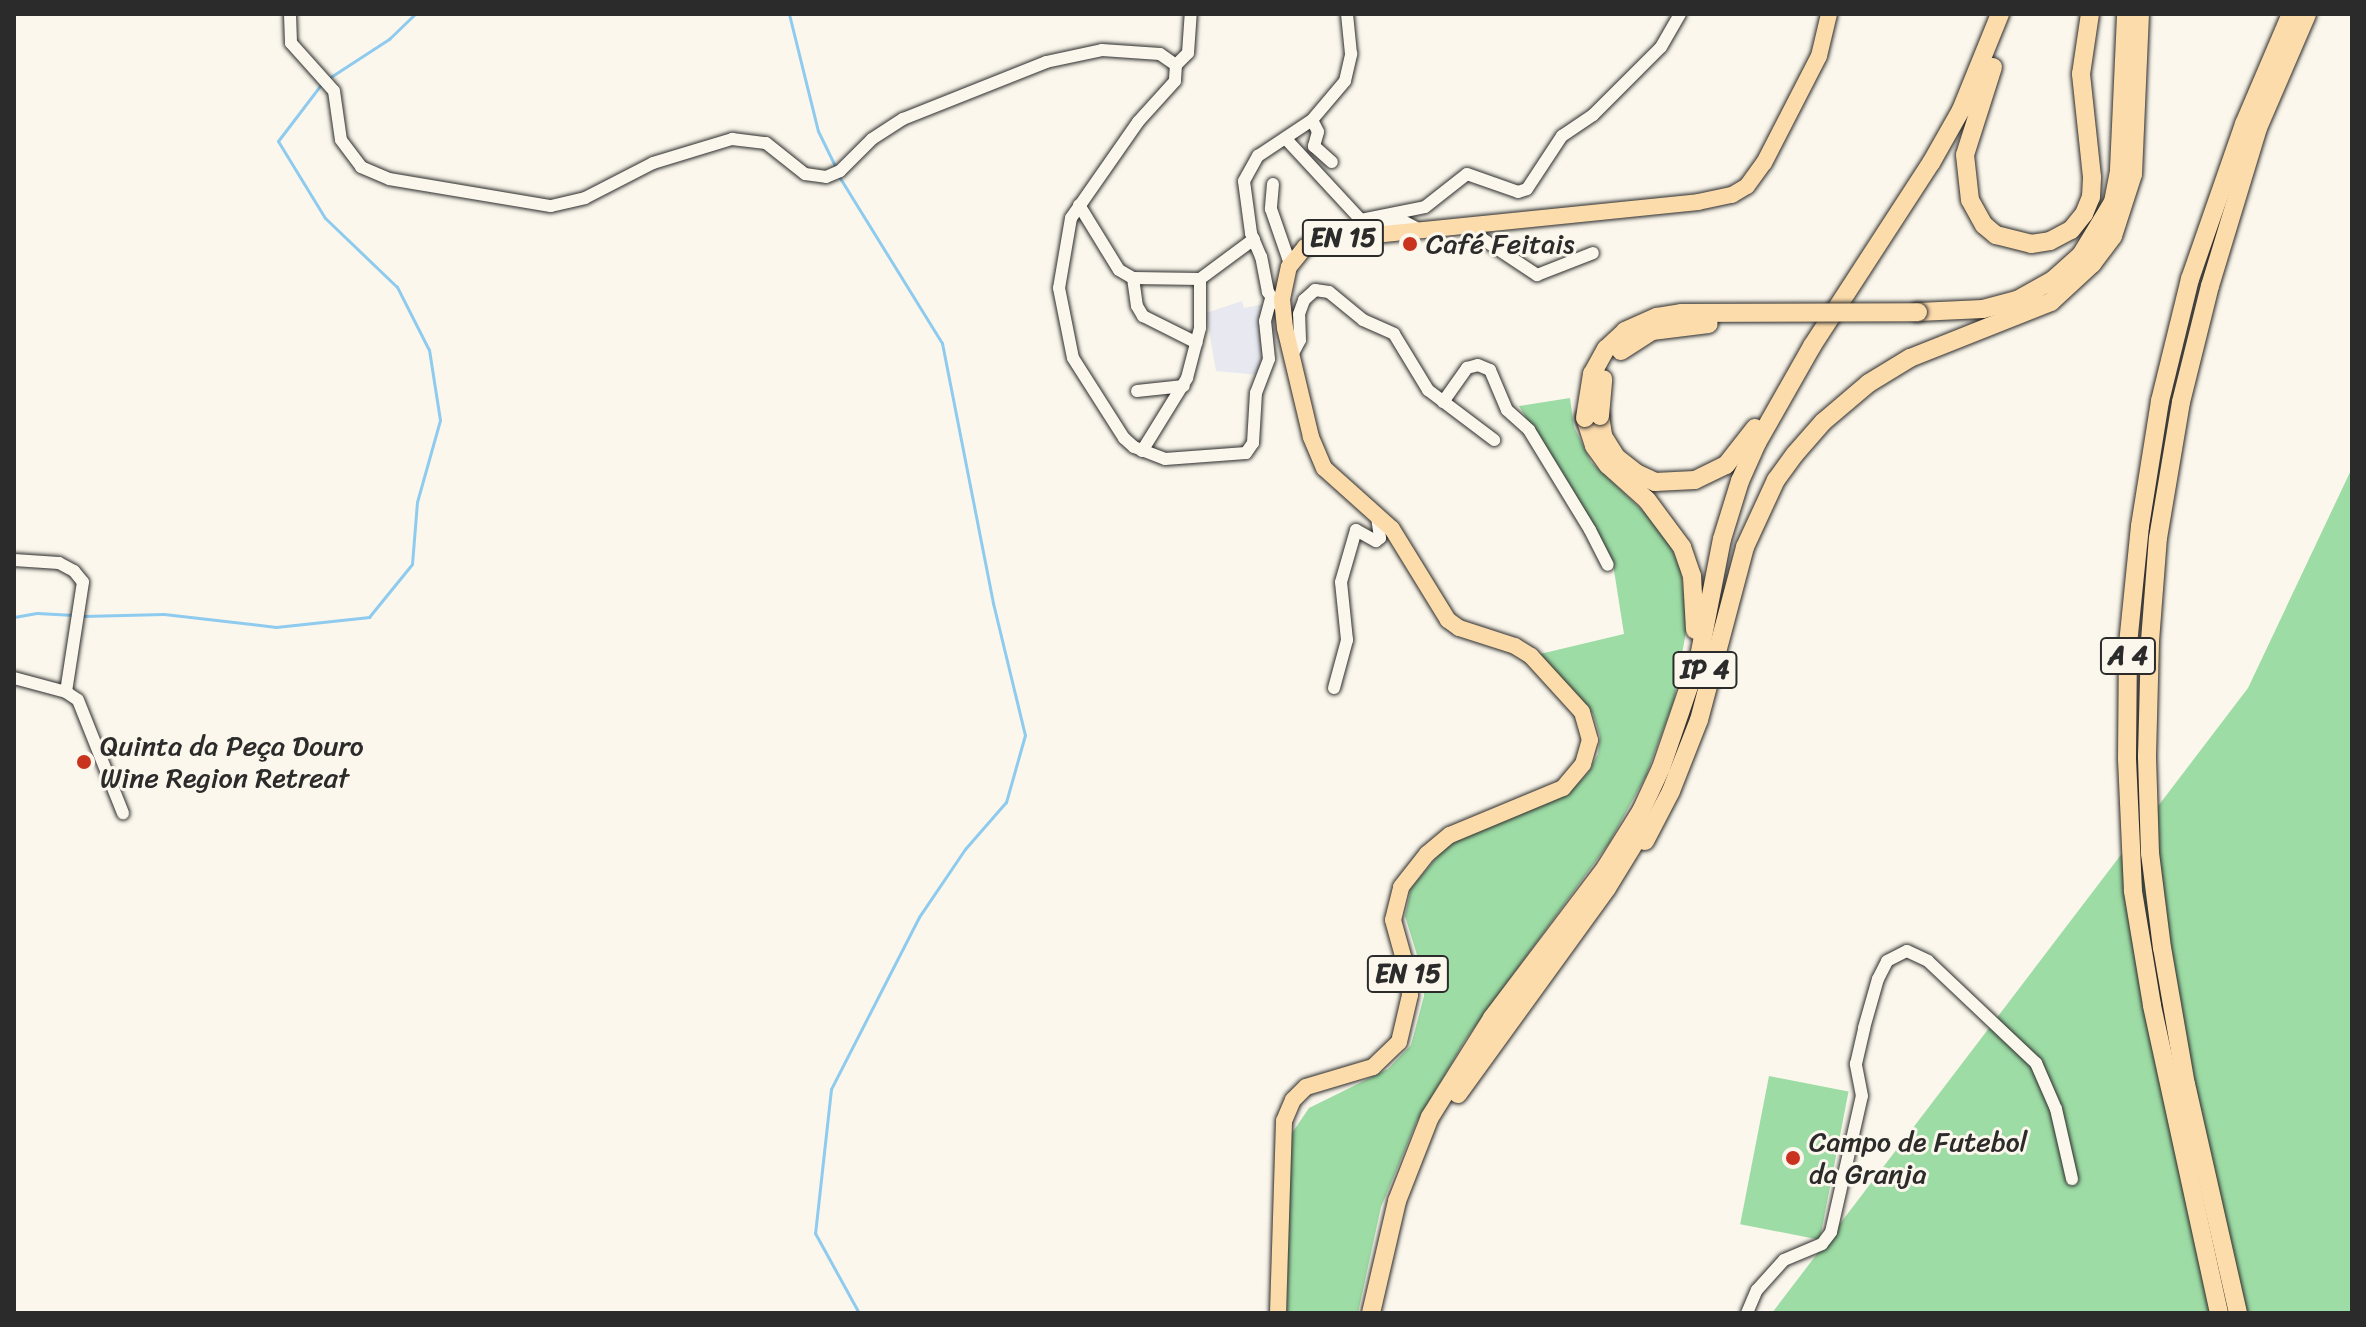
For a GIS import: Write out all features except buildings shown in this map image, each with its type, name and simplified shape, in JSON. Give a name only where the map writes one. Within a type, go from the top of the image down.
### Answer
[{"type":"highway","name":"IP 4","points":[[1371,1313],[1397,1201],[1430,1117],[1492,1018],[1606,867],[1641,811],[1681,712],[1699,657],[1722,539],[1740,481],[1757,443],[1806,356],[1961,110],[2000,14]]},
{"type":"highway","name":"IP 4","points":[[1381,1313],[1406,1203],[1439,1121],[1613,879],[1664,790],[1694,713],[1736,530],[1755,468],[1782,412],[1897,235],[1947,149],[1978,89],[2009,14]]},
{"type":"highway","points":[[2009,14],[1968,139],[1965,186],[1984,225],[1996,235],[2031,244],[2050,241],[2071,230],[2084,214],[2091,197],[2092,177],[2081,74],[2090,14]]},
{"type":"highway","points":[[1915,318],[1983,309],[2017,300],[2053,280],[2081,255],[2113,202],[2119,170],[2126,14]]},
{"type":"highway","points":[[1488,1051],[1595,915],[1656,820],[1699,720],[1745,547],[1776,480],[1795,454],[1823,422],[1869,383],[1935,347],[2051,302],[2092,264],[2113,236],[2126,205],[2133,174],[2140,14]]},
{"type":"highway","name":"A 4","points":[[2219,1313],[2152,1005],[2133,891],[2127,759],[2128,644],[2140,526],[2160,401],[2190,279],[2244,124],[2291,14]]},
{"type":"highway","name":"A 4","points":[[2238,1313],[2186,1085],[2162,948],[2150,853],[2147,756],[2150,641],[2158,538],[2188,373],[2210,286],[2258,128],[2307,14]]},
{"type":"highway","points":[[1593,417],[1616,457],[1638,474],[1655,482],[1695,480],[1726,465],[1746,442],[1796,361],[1891,225]]},
{"type":"highway","points":[[1681,712],[1696,622],[1692,576],[1682,547],[1669,525],[1608,465],[1594,446],[1592,374],[1606,349],[1625,331],[1657,317],[1681,313],[1984,318],[2017,310],[2062,291]]},
{"type":"main road","name":"EN 15","points":[[1278,1313],[1281,1138],[1290,1106],[1311,1084],[1377,1065],[1399,1042],[1407,1020],[1410,984],[1395,934],[1393,910],[1401,887],[1450,835],[1554,794],[1580,770],[1587,753],[1589,728],[1582,712],[1558,683],[1521,649],[1465,631],[1448,620],[1406,547],[1376,513],[1333,479],[1321,462],[1277,302],[1290,264],[1300,251],[1318,242],[1707,201],[1740,191],[1759,172],[1819,56],[1829,14]]},
{"type":"street","points":[[290,14],[291,43],[331,86],[336,96],[341,140],[352,158],[369,172],[389,179],[557,207],[585,198],[653,163],[712,143],[737,139],[766,143],[808,176],[830,176],[843,169],[872,139],[908,116],[1076,54],[1106,50],[1164,55],[1176,65],[1175,81],[1143,116],[1071,218],[1059,279],[1061,306],[1071,352],[1124,438],[1142,451],[1171,459],[1251,450],[1256,393],[1270,354],[1265,321],[1277,302],[1254,239],[1244,199],[1245,176],[1258,156],[1312,120],[1347,75],[1351,46],[1347,14]]},
{"type":"street","points":[[1176,65],[1188,53],[1191,14]]},
{"type":"street","points":[[1361,220],[1425,207],[1467,174],[1515,191],[1527,189],[1562,136],[1588,119],[1661,47],[1680,14]]},
{"type":"street","points":[[1312,120],[1318,134],[1314,146],[1332,162]]},
{"type":"street","points":[[1286,139],[1361,220],[1372,223],[1401,220],[1420,230]]},
{"type":"street","points":[[1273,184],[1272,213],[1290,264]]},
{"type":"street","points":[[1079,205],[1117,268],[1133,278],[1200,279],[1254,239]]},
{"type":"street","points":[[1463,226],[1537,275],[1593,253]]},
{"type":"street","points":[[1133,278],[1137,306],[1143,316],[1197,343]]},
{"type":"street","points":[[1142,451],[1184,386],[1197,343],[1200,279]]},
{"type":"street","points":[[1291,357],[1300,340],[1301,304],[1311,292],[1324,290],[1363,320],[1394,334],[1425,387],[1494,440]]},
{"type":"street","points":[[1443,402],[1467,368],[1478,365],[1490,370],[1507,410],[1529,430],[1608,565]]},
{"type":"street","points":[[1137,391],[1184,386]]},
{"type":"street","points":[[1334,688],[1347,640],[1341,582],[1356,530],[1376,541],[1380,538],[1376,513]]},
{"type":"street","points":[[14,560],[59,563],[74,571],[83,582],[66,692]]},
{"type":"street","points":[[14,678],[66,692],[80,703],[123,813]]},
{"type":"street","points":[[1747,1313],[1757,1290],[1784,1260],[1822,1244],[1831,1232],[1862,1096],[1856,1064],[1864,1028],[1878,979],[1887,961],[1907,951],[1940,971],[2036,1063],[2056,1109],[2072,1179]]},
{"type":"shaded area","points":[[1242,301],[1244,308],[1264,304],[1259,320],[1265,355],[1258,375],[1216,371],[1206,313]]},
{"type":"green space","points":[[1570,398],[1574,427],[1591,462],[1645,513],[1670,545],[1681,571],[1687,626],[1674,700],[1646,776],[1609,843],[1466,1039],[1417,1121],[1381,1207],[1358,1313],[1287,1313],[1290,1136],[1309,1108],[1388,1069],[1411,1045],[1424,996],[1421,968],[1405,916],[1411,888],[1448,844],[1568,793],[1588,773],[1598,754],[1600,736],[1593,714],[1540,654],[1624,634],[1613,564],[1519,406]]},
{"type":"green space","points":[[2352,468],[2352,1313],[1772,1313],[2248,688]]},
{"type":"green space","name":"Campo de Futebol da Granja","points":[[1769,1076],[1849,1091],[1820,1240],[1740,1224]]},
{"type":"waterway","points":[[329,78],[389,39],[415,14]]},
{"type":"waterway","points":[[789,14],[818,131],[835,166]]},
{"type":"waterway","points":[[83,616],[164,614],[276,627],[369,617],[412,564],[417,502],[440,420],[429,350],[397,287],[325,218],[278,141],[323,82]]},
{"type":"waterway","points":[[840,178],[942,343],[993,603],[1025,735],[1006,802],[965,849],[919,917],[831,1089],[815,1233],[859,1313]]},
{"type":"waterway","points":[[14,617],[37,613],[74,615]]},
{"type":"place","name":"Café Feitais","points":[[1410,244]]},
{"type":"place","name":"Quinta da Peça Douro Wine Region Retreat","points":[[84,762]]},
{"type":"place","name":"Campo de Futebol da Granja","points":[[1793,1158]]}]
